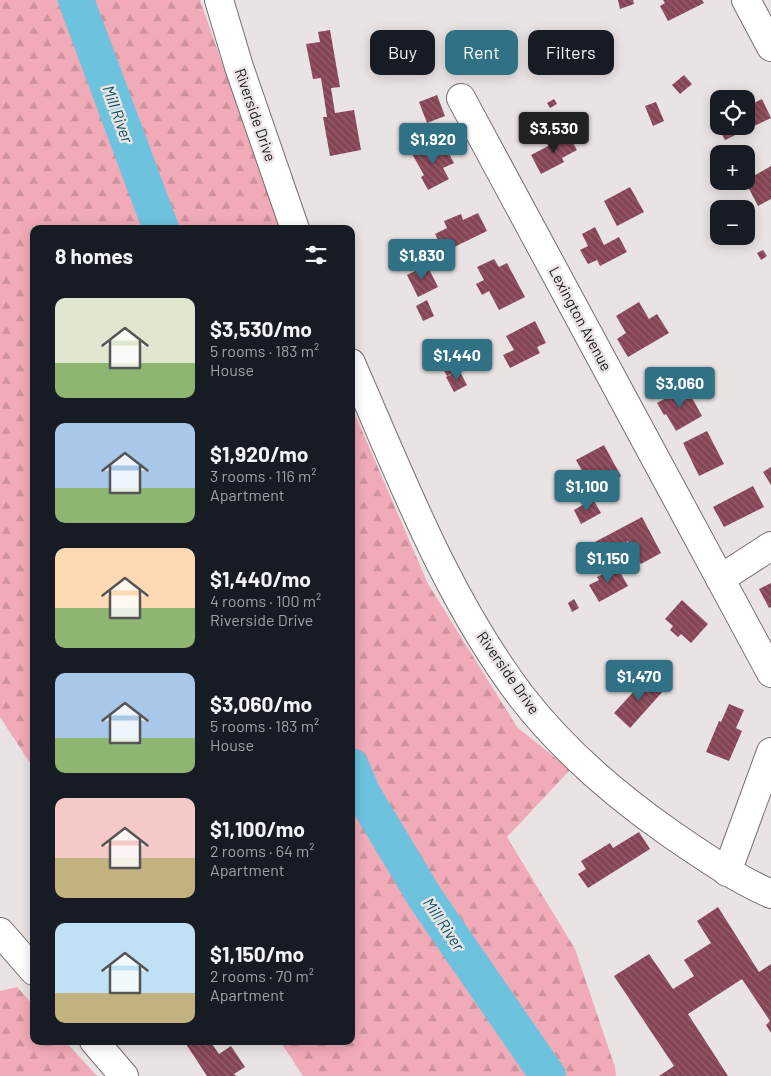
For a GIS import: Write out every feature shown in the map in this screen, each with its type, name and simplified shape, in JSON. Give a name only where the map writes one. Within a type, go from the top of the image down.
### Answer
[{"type":"street","name":"Riverside Drive","points":[[219,0],[239,67],[294,225]]},
{"type":"street","points":[[746,0],[771,47]]},
{"type":"street","name":"Lexington Avenue","points":[[461,98],[771,673]]},
{"type":"street","name":"Riverside Drive","points":[[355,372],[441,563],[472,622],[506,675],[539,718],[596,776],[660,826],[727,872],[771,894]]},
{"type":"street","points":[[720,579],[771,546]]},
{"type":"street","points":[[727,872],[771,752]]},
{"type":"street","points":[[0,932],[30,966]]},
{"type":"street","points":[[97,1045],[124,1076]]},
{"type":"green space","points":[[0,0],[200,0],[279,225],[30,225],[30,763],[0,717]]},
{"type":"green space","points":[[355,414],[428,584],[517,727],[570,770],[507,837],[575,949],[615,1067],[616,1076],[303,1076],[283,1045],[355,1045]]},
{"type":"green space","points":[[17,987],[30,1002],[30,1045],[69,1045],[97,1076],[0,1076],[0,991]]},
{"type":"building","points":[[618,0],[633,0],[634,4],[620,9]]},
{"type":"building","points":[[663,0],[702,0],[704,3],[668,21],[660,6],[665,3]]},
{"type":"building","points":[[330,30],[340,87],[331,88],[335,113],[354,110],[361,150],[330,156],[323,117],[327,117],[321,78],[313,79],[306,44],[320,42],[318,32]]},
{"type":"building","points":[[684,75],[692,84],[680,94],[672,85]]},
{"type":"building","points":[[437,95],[445,116],[427,123],[419,102]]},
{"type":"building","points":[[554,99],[557,104],[550,108],[547,103]]},
{"type":"building","points":[[762,99],[771,118],[755,126],[755,102]]},
{"type":"building","points":[[656,102],[664,121],[653,126],[645,106]]},
{"type":"building","points":[[569,135],[577,150],[562,158],[564,162],[541,174],[531,155]]},
{"type":"building","points":[[722,135],[735,135],[725,140]]},
{"type":"building","points":[[428,145],[432,153],[445,146],[454,163],[443,168],[449,179],[428,190],[421,177],[424,175],[412,154]]},
{"type":"building","points":[[771,166],[771,199],[758,206],[750,190],[755,190],[755,175]]},
{"type":"building","points":[[630,187],[644,212],[617,226],[604,201]]},
{"type":"building","points":[[478,213],[487,231],[444,252],[435,234],[447,228],[444,221],[461,214],[463,220]]},
{"type":"building","points":[[595,227],[604,245],[619,237],[627,252],[600,266],[597,260],[588,264],[580,250],[588,246],[582,234]]},
{"type":"building","points":[[763,250],[767,256],[761,260],[757,253]]},
{"type":"building","points":[[494,259],[499,267],[507,263],[525,297],[499,310],[489,291],[482,295],[476,284],[484,280],[477,267]]},
{"type":"building","points":[[427,265],[438,287],[418,297],[407,275]]},
{"type":"building","points":[[427,300],[434,316],[423,321],[416,306]]},
{"type":"building","points":[[639,302],[649,319],[657,314],[669,333],[628,357],[617,339],[626,333],[616,316]]},
{"type":"building","points":[[535,321],[546,343],[537,347],[540,353],[510,368],[503,355],[514,350],[506,336]]},
{"type":"building","points":[[451,352],[460,369],[447,376],[438,359]]},
{"type":"building","points":[[459,370],[467,385],[454,392],[446,377]]},
{"type":"building","points":[[686,387],[702,416],[676,431],[657,403]]},
{"type":"building","points":[[707,431],[724,464],[699,476],[683,443]]},
{"type":"building","points":[[604,445],[621,476],[613,481],[616,486],[604,493],[601,486],[593,490],[576,460]]},
{"type":"building","points":[[771,467],[771,485],[763,472]]},
{"type":"building","points":[[753,486],[764,507],[724,527],[713,507]]},
{"type":"building","points":[[593,499],[601,513],[581,524],[574,510]]},
{"type":"building","points":[[642,517],[661,553],[641,564],[628,541],[618,546],[620,550],[602,560],[593,543]]},
{"type":"building","points":[[617,567],[628,586],[599,602],[589,585],[599,580],[597,577]]},
{"type":"building","points":[[771,583],[771,607],[769,608],[759,589]]},
{"type":"building","points":[[574,599],[579,608],[572,612],[568,603]]},
{"type":"building","points":[[682,600],[708,624],[691,643],[681,634],[678,637],[670,630],[673,626],[665,619]]},
{"type":"building","points":[[651,676],[665,689],[630,728],[614,713]]},
{"type":"building","points":[[729,704],[744,710],[736,728],[742,731],[729,761],[706,752],[719,721],[721,722]]},
{"type":"building","points":[[639,832],[650,849],[588,888],[578,874],[586,869],[581,861],[610,843],[613,848]]},
{"type":"building","points":[[718,907],[759,972],[771,964],[771,1033],[766,1025],[770,1021],[742,979],[688,1014],[728,1076],[659,1076],[674,1066],[614,976],[649,954],[673,989],[694,976],[684,960],[711,943],[697,921]]},
{"type":"building","points":[[187,1045],[213,1045],[219,1054],[231,1046],[245,1067],[234,1074],[236,1076],[207,1076]]},
{"type":"waterway","name":"Mill River","points":[[76,0],[160,225]]},
{"type":"waterway","name":"Mill River","points":[[355,775],[363,794],[426,899],[548,1076]]}]
